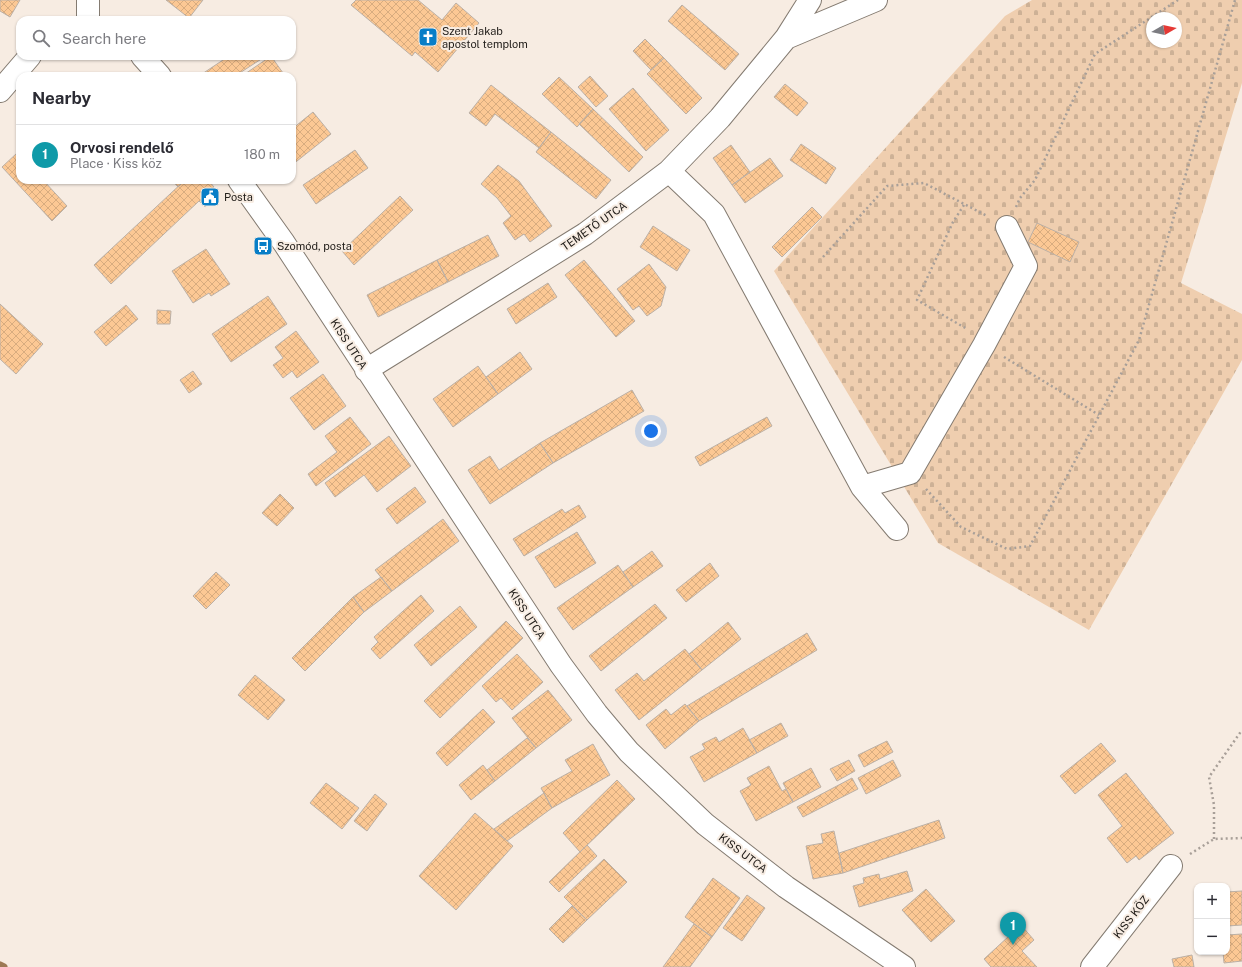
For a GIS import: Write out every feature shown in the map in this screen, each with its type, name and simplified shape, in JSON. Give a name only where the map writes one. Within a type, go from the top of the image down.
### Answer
[{"type":"street","points":[[88,0],[88,16]]},
{"type":"street","name":"TEMETŐ UTCA","points":[[366,370],[586,234],[669,171],[720,118],[786,38],[810,0]]},
{"type":"street","name":"TEMETŐ UTCA","points":[[786,38],[876,0]]},
{"type":"street","points":[[16,72],[27,60]]},
{"type":"street","points":[[146,60],[156,72]]},
{"type":"street","points":[[0,91],[16,72]]},
{"type":"street","points":[[669,171],[714,214],[862,487],[897,529]]},
{"type":"street","name":"KISS UTCA","points":[[242,184],[284,243],[561,665],[628,752],[704,824],[786,887],[904,967]]},
{"type":"street","points":[[862,487],[910,473],[985,342],[1026,266],[1007,227]]},
{"type":"street","name":"KISS KÖZ","points":[[1092,967],[1171,866]]},
{"type":"path","points":[[823,257],[887,186],[924,183],[1007,227],[1020,198],[1035,180],[1095,54],[1178,0]]},
{"type":"path","points":[[910,473],[961,527],[1007,549],[1030,546],[1139,340],[1235,0]]},
{"type":"path","points":[[964,205],[953,222],[917,300],[1099,415]]},
{"type":"path","points":[[1214,839],[1214,805],[1210,777],[1242,730]]},
{"type":"path","points":[[1171,866],[1214,839],[1242,838]]},
{"type":"green space","points":[[1032,0],[1242,0],[1242,83],[1181,283],[1242,314],[1242,360],[1089,630],[938,543],[774,271],[1005,16]]},
{"type":"building","points":[[0,0],[20,0],[10,17],[0,11]]},
{"type":"building","points":[[166,0],[203,0],[191,16],[186,16]]},
{"type":"building","name":"Szent Jakab apostol templom","points":[[356,0],[418,0],[442,20],[456,3],[479,23],[438,72],[415,52],[412,56],[351,5]]},
{"type":"building","points":[[682,5],[739,54],[725,70],[668,21]]},
{"type":"building","points":[[645,39],[664,58],[651,70],[633,51]]},
{"type":"building","points":[[664,58],[702,98],[686,114],[647,74]]},
{"type":"building","points":[[223,60],[260,60],[241,72],[205,72]]},
{"type":"building","points":[[265,60],[274,60],[282,72],[248,72]]},
{"type":"building","points":[[590,76],[608,96],[596,107],[578,87]]},
{"type":"building","points":[[559,77],[593,109],[577,127],[542,94]]},
{"type":"building","points":[[785,84],[808,103],[797,116],[774,97]]},
{"type":"building","points":[[491,85],[551,132],[539,148],[495,114],[486,126],[469,113]]},
{"type":"building","points":[[633,88],[669,130],[646,151],[609,109]]},
{"type":"building","points":[[593,109],[643,157],[629,172],[579,124]]},
{"type":"building","points":[[313,112],[331,134],[296,162],[296,126]]},
{"type":"building","points":[[551,132],[611,180],[596,199],[536,152]]},
{"type":"building","points":[[801,144],[836,168],[826,184],[790,160]]},
{"type":"building","points":[[731,145],[750,172],[732,185],[713,158]]},
{"type":"building","points":[[355,150],[368,168],[316,204],[303,185]]},
{"type":"building","points":[[16,154],[16,182],[2,167]]},
{"type":"building","points":[[770,158],[783,176],[745,203],[732,185]]},
{"type":"building","points":[[498,165],[519,181],[552,226],[530,242],[524,234],[515,240],[503,223],[511,216],[497,198],[481,184]]},
{"type":"building","points":[[18,184],[47,184],[67,206],[52,221]]},
{"type":"building","points":[[181,184],[211,184],[214,187],[210,191],[216,197],[205,207],[199,201],[111,284],[94,265]]},
{"type":"building","points":[[400,196],[413,210],[354,265],[342,251]]},
{"type":"building","points":[[812,207],[822,217],[782,257],[772,247]]},
{"type":"building","points":[[1037,223],[1079,242],[1070,262],[1028,242]]},
{"type":"building","points":[[653,226],[690,250],[677,271],[640,247]]},
{"type":"building","points":[[488,235],[499,256],[448,282],[437,260]]},
{"type":"building","points":[[206,249],[230,284],[211,296],[209,293],[193,303],[172,271]]},
{"type":"building","points":[[437,260],[448,282],[378,317],[367,295]]},
{"type":"building","points":[[584,260],[635,321],[616,337],[565,275]]},
{"type":"building","points":[[649,264],[666,287],[661,306],[647,316],[639,306],[633,310],[617,289]]},
{"type":"building","points":[[548,283],[557,297],[516,324],[507,309]]},
{"type":"building","points":[[268,296],[287,324],[231,362],[212,334]]},
{"type":"building","points":[[0,304],[43,344],[16,374],[0,359]]},
{"type":"building","points":[[126,305],[138,319],[106,346],[94,332]]},
{"type":"building","points":[[157,310],[171,311],[170,324],[157,324]]},
{"type":"building","points":[[296,331],[319,362],[297,378],[292,371],[283,378],[273,365],[283,358],[275,347]]},
{"type":"building","points":[[520,352],[532,369],[498,394],[486,377]]},
{"type":"building","points":[[478,366],[498,394],[453,427],[433,399]]},
{"type":"building","points":[[193,371],[202,384],[189,393],[180,380]]},
{"type":"building","points":[[323,374],[346,406],[314,430],[290,398]]},
{"type":"building","points":[[632,390],[644,411],[553,463],[540,443]]},
{"type":"building","points":[[350,417],[371,444],[316,486],[308,474],[337,452],[325,436]]},
{"type":"building","points":[[767,417],[772,426],[700,466],[695,457]]},
{"type":"building","points":[[389,436],[411,466],[377,492],[364,475],[335,497],[325,483]]},
{"type":"building","points":[[540,443],[553,463],[490,504],[468,470],[490,456],[499,470]]},
{"type":"building","points":[[415,487],[426,502],[397,524],[386,509]]},
{"type":"building","points":[[280,494],[294,508],[277,526],[262,513]]},
{"type":"building","points":[[579,505],[586,517],[524,556],[513,539],[562,509],[565,513]]},
{"type":"building","points":[[443,519],[459,541],[392,591],[375,570]]},
{"type":"building","points":[[577,532],[596,563],[555,588],[535,557]]},
{"type":"building","points":[[652,551],[663,566],[633,587],[623,572]]},
{"type":"building","points":[[710,563],[719,576],[686,602],[676,590]]},
{"type":"building","points":[[618,565],[633,587],[573,630],[557,608]]},
{"type":"building","points":[[216,572],[230,585],[206,609],[193,596]]},
{"type":"building","points":[[381,577],[392,591],[364,612],[353,597]]},
{"type":"building","points":[[421,595],[434,611],[380,659],[371,649],[378,642],[374,637]]},
{"type":"building","points":[[353,597],[364,612],[305,671],[292,658]]},
{"type":"building","points":[[655,604],[667,618],[601,671],[589,656]]},
{"type":"building","points":[[460,606],[477,627],[431,666],[414,645]]},
{"type":"building","points":[[506,621],[523,638],[440,718],[424,701]]},
{"type":"building","points":[[728,622],[741,639],[702,670],[689,654]]},
{"type":"building","points":[[807,633],[817,650],[699,721],[687,706]]},
{"type":"building","points":[[685,649],[702,670],[639,720],[615,690],[637,673],[644,681]]},
{"type":"building","points":[[517,654],[543,682],[512,710],[501,698],[496,702],[482,686]]},
{"type":"building","points":[[255,675],[285,700],[268,720],[238,695]]},
{"type":"building","points":[[548,690],[572,720],[536,748],[512,718]]},
{"type":"building","points":[[685,704],[699,721],[665,749],[646,725],[666,709],[671,715]]},
{"type":"building","points":[[483,709],[495,722],[447,766],[436,753]]},
{"type":"building","points":[[781,723],[788,736],[757,753],[749,740]]},
{"type":"building","points":[[743,728],[757,753],[704,782],[690,757],[705,749],[702,744],[716,737],[719,742]]},
{"type":"building","points":[[527,738],[536,748],[495,781],[487,770]]},
{"type":"building","points":[[887,741],[893,752],[864,767],[858,755]]},
{"type":"building","points":[[1101,743],[1116,761],[1075,794],[1060,776]]},
{"type":"building","points":[[593,744],[610,775],[552,808],[541,788],[572,771],[565,760]]},
{"type":"building","points":[[849,760],[855,771],[837,781],[830,769]]},
{"type":"building","points":[[893,760],[901,776],[866,794],[858,778]]},
{"type":"building","points":[[483,765],[495,781],[471,800],[459,785]]},
{"type":"building","points":[[769,766],[782,791],[786,789],[793,802],[756,821],[740,791],[751,785],[747,778]]},
{"type":"building","points":[[811,768],[821,787],[793,802],[783,783]]},
{"type":"building","points":[[1126,773],[1174,833],[1139,860],[1136,856],[1127,863],[1107,838],[1122,826],[1098,795]]},
{"type":"building","points":[[852,778],[858,789],[803,817],[797,807]]},
{"type":"building","points":[[617,780],[635,799],[580,852],[563,833]]},
{"type":"building","points":[[326,783],[359,808],[342,829],[310,803]]},
{"type":"building","points":[[544,793],[552,808],[507,841],[494,829]]},
{"type":"building","points":[[375,794],[387,804],[367,831],[354,821]]},
{"type":"building","points":[[475,813],[513,846],[456,910],[419,876]]},
{"type":"building","points":[[939,820],[945,838],[843,873],[839,853]]},
{"type":"building","points":[[834,831],[843,873],[813,879],[806,846],[823,843],[821,834]]},
{"type":"building","points":[[587,845],[597,856],[559,892],[549,882]]},
{"type":"building","points":[[604,859],[627,882],[587,920],[564,897]]},
{"type":"building","points":[[907,871],[913,891],[859,907],[853,886],[864,883],[863,878],[879,874],[880,879]]},
{"type":"building","points":[[713,878],[740,898],[712,937],[685,917]]},
{"type":"building","points":[[926,889],[955,921],[931,942],[902,910]]},
{"type":"building","points":[[1242,891],[1242,925],[1230,926],[1230,892]]},
{"type":"building","points":[[747,895],[765,908],[742,941],[723,928]]},
{"type":"building","points":[[572,906],[587,920],[563,943],[549,929]]},
{"type":"building","points":[[694,924],[712,937],[690,967],[663,967]]},
{"type":"building","points":[[1021,925],[1034,940],[1022,951],[1037,967],[991,967],[984,959]]},
{"type":"building","points":[[1242,934],[1242,961],[1224,963],[1223,955],[1230,955],[1230,935]]},
{"type":"building","points":[[1192,955],[1194,967],[1174,967],[1172,959]]},
{"type":"waterway","points":[[0,965],[4,967]]},
{"type":"place","name":"Szent Jakab apostol templom","points":[[428,37]]},
{"type":"place","name":"Posta","points":[[210,197]]},
{"type":"place","name":"Szomód, posta","points":[[263,246]]},
{"type":"place","name":"Orvosi rendelő","points":[[1013,945]]}]
